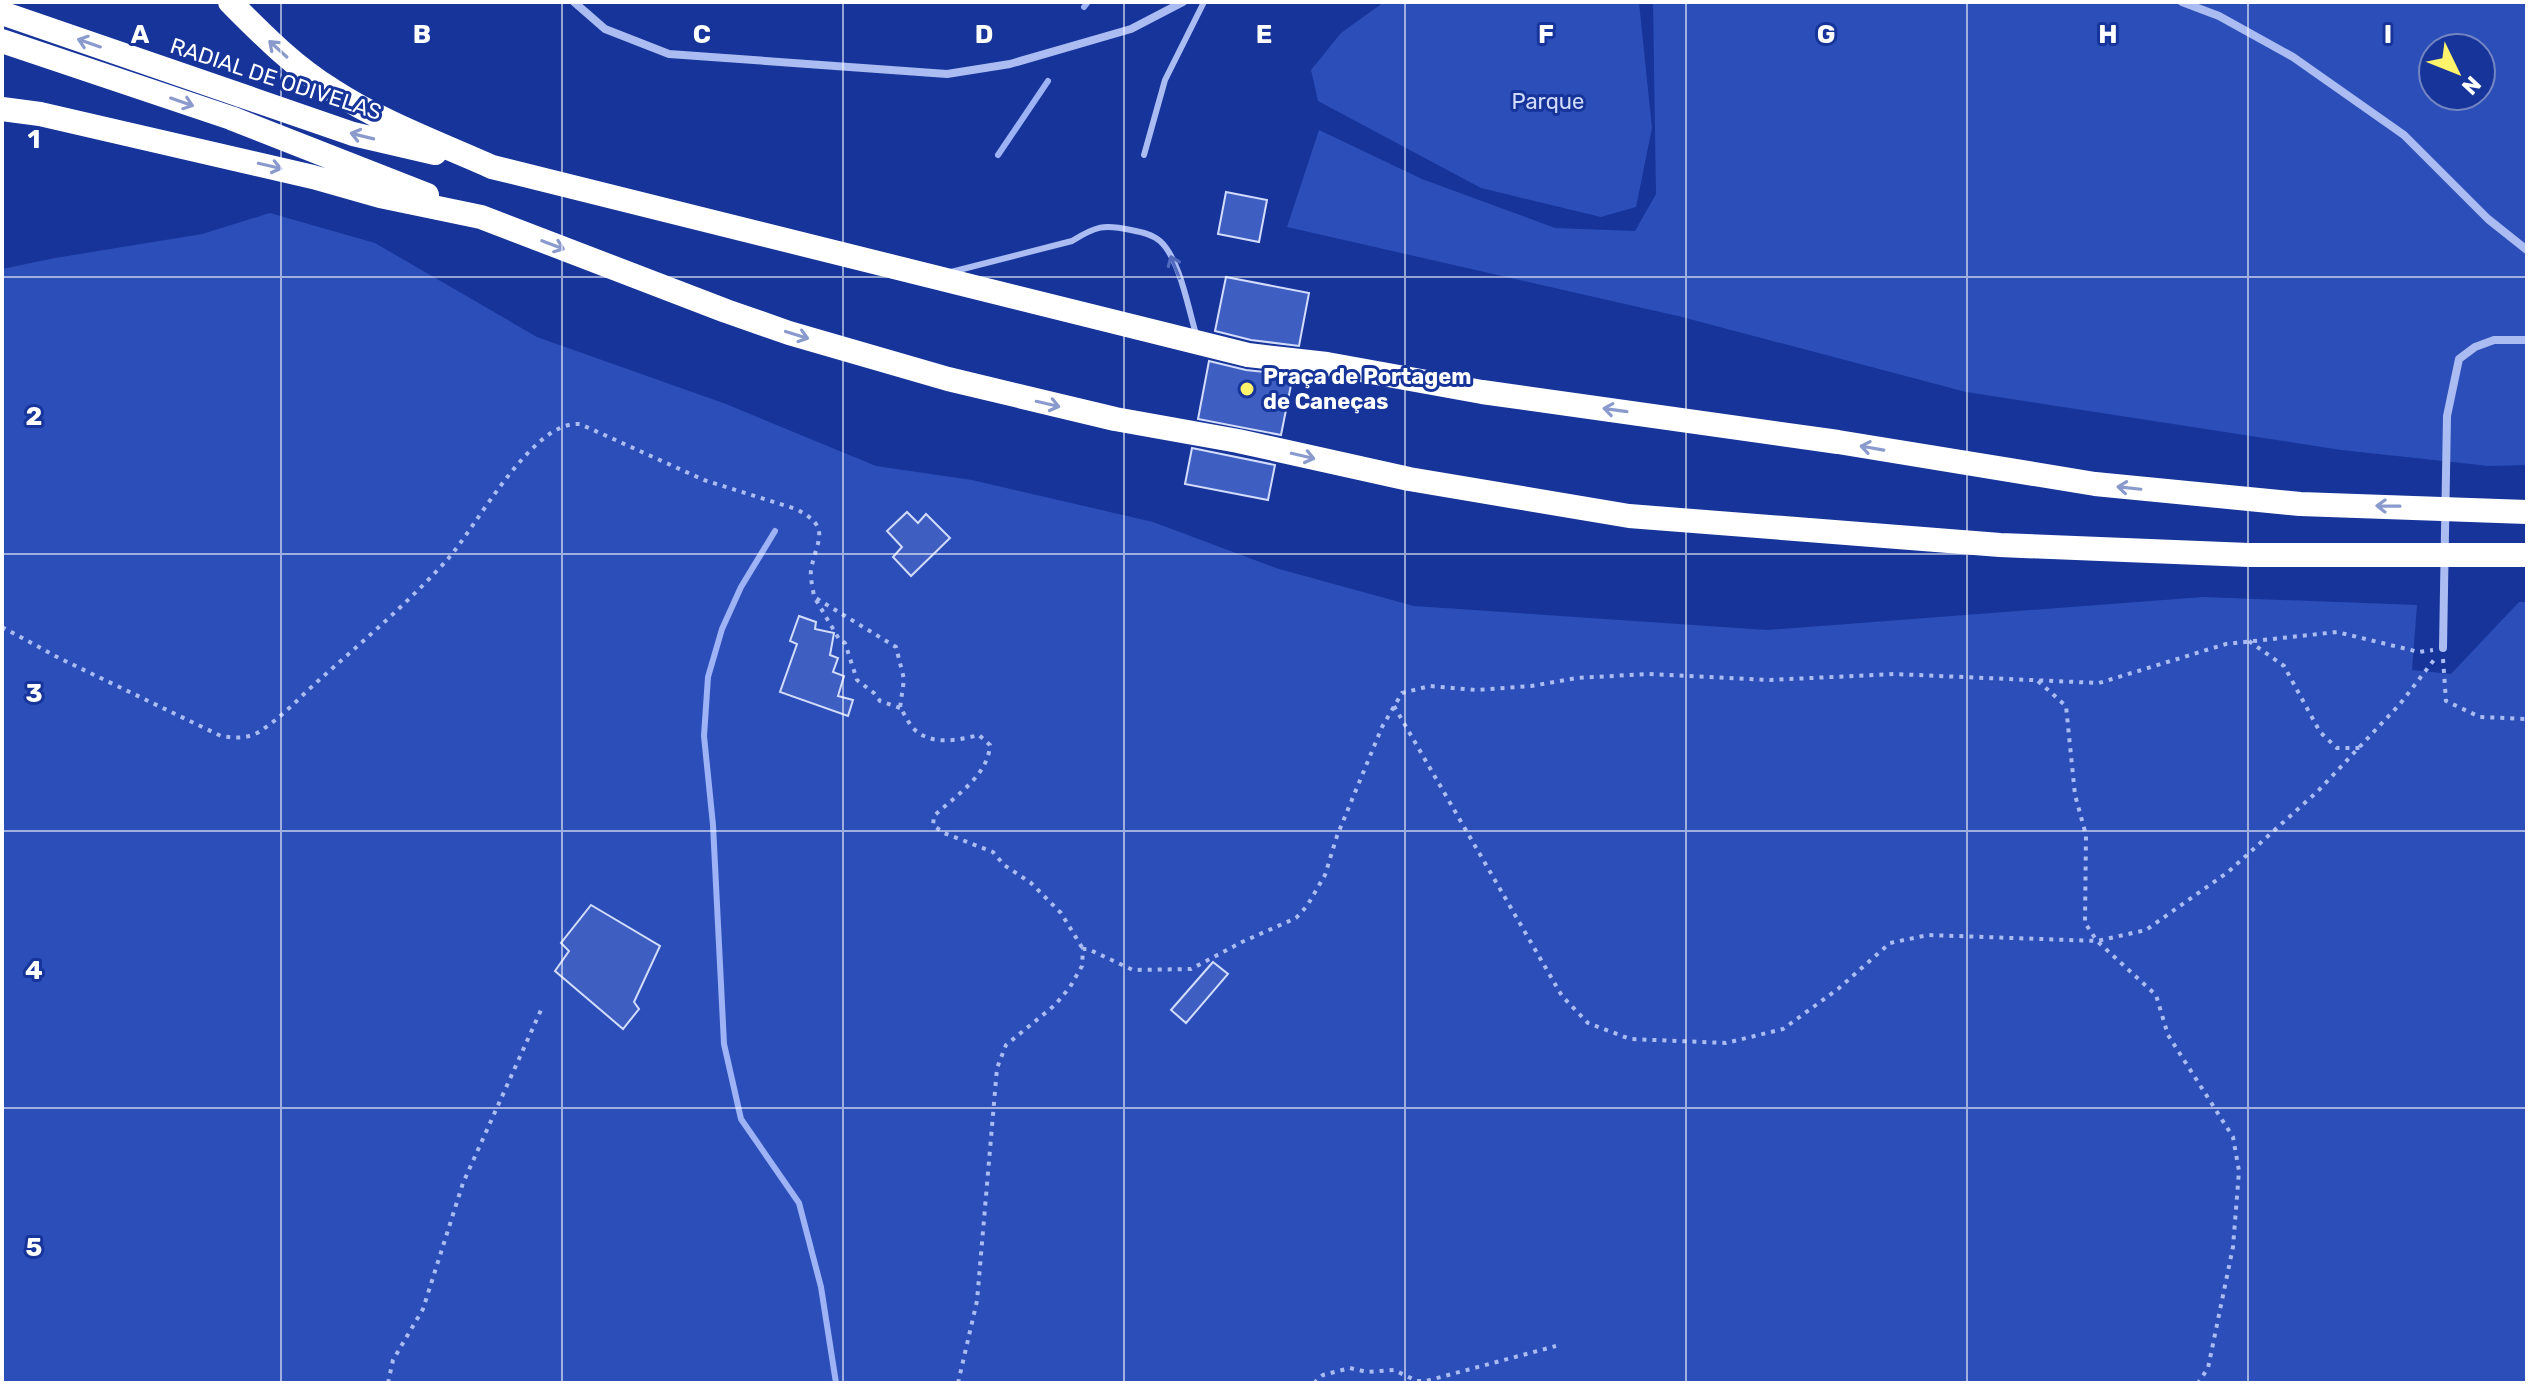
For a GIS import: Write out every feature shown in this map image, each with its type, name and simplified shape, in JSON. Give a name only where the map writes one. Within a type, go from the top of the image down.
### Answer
[{"type":"highway","points":[[230,2],[299,67],[332,90],[377,116],[492,167],[1248,355],[1327,364],[1482,392],[1838,442],[2095,484],[2300,504],[2527,512]]},
{"type":"highway","name":"RADIAL DE ODIVELAS","points":[[2,13],[353,134],[492,167]]},
{"type":"highway","points":[[2,41],[231,118],[481,217],[789,333],[948,379],[1115,419],[1238,441],[1409,479],[1572,507],[1740,526],[2000,545],[2249,555],[2527,555]]},
{"type":"highway","points":[[2,109],[40,114],[313,177],[380,196],[481,217]]},
{"type":"highway","points":[[2494,509],[2527,504]]},
{"type":"street","points":[[574,2],[605,29],[669,54],[947,74],[1010,64],[1131,29],[1183,2]]},
{"type":"street","points":[[2182,2],[2219,16],[2293,57],[2404,135],[2488,219],[2527,250]]},
{"type":"street","points":[[2443,648],[2447,416],[2459,359],[2475,347],[2494,340],[2527,340]]},
{"type":"lane","points":[[1144,155],[1165,80],[1204,2]]},
{"type":"lane","points":[[932,277],[1072,241],[1089,230],[1105,225],[1146,233],[1161,241],[1175,262],[1198,342]]},
{"type":"path","points":[[2,627],[221,736],[248,737],[276,719],[381,625],[448,559],[514,470],[541,441],[569,423],[591,427],[648,457],[704,480],[808,515],[818,526],[820,542],[811,571],[814,597],[839,639],[845,643],[857,680],[880,701],[900,708],[915,730],[951,742],[979,735],[990,745],[989,757],[973,780],[934,816],[933,825],[944,833],[993,852],[1004,865],[1031,883],[1061,913],[1083,949],[1082,966],[1070,987],[1055,1005],[1006,1045],[997,1068],[977,1301],[958,1383]]},
{"type":"path","points":[[814,597],[896,647],[904,679],[900,708]]},
{"type":"path","points":[[1083,949],[1133,970],[1191,969],[1296,918],[1307,906],[1325,875],[1337,836],[1382,727],[1394,706],[1402,693],[1430,686],[1476,690],[1531,686],[1577,678],[1648,674],[1770,680],[1894,674],[2099,683],[2226,644],[2337,632],[2419,652],[2443,648]]},
{"type":"path","points":[[2249,641],[2284,666],[2320,732],[2337,748],[2360,748]]},
{"type":"path","points":[[1394,706],[1562,996],[1588,1023],[1630,1039],[1726,1043],[1783,1029],[1838,989],[1890,943],[1928,935],[2097,941],[2146,930],[2228,872],[2318,791],[2400,704],[2443,648],[2446,701],[2480,717],[2527,719]]},
{"type":"path","points":[[2036,679],[2066,706],[2075,795],[2086,835],[2085,923],[2097,941],[2156,995],[2168,1035],[2233,1137],[2239,1171],[2233,1247],[2208,1368],[2198,1383]]},
{"type":"path","points":[[388,1383],[393,1360],[423,1309],[463,1183],[541,1010]]},
{"type":"path","points":[[1314,1383],[1323,1375],[1350,1368],[1367,1372],[1394,1370],[1417,1381],[1426,1381],[1556,1346]]},
{"type":"green space","name":"Parque","points":[[1384,2],[1639,2],[1652,128],[1636,207],[1601,217],[1481,188],[1318,101],[1311,70],[1341,33]]},
{"type":"green space","points":[[1653,2],[2527,2],[2527,465],[2489,466],[2341,450],[1966,392],[1682,317],[1287,227],[1319,130],[1422,179],[1555,228],[1635,231],[1656,194]]},
{"type":"green space","points":[[270,213],[375,243],[537,337],[726,404],[876,466],[972,480],[1153,522],[1279,569],[1414,606],[1767,630],[2203,597],[2417,605],[2412,670],[2451,674],[2519,602],[2527,602],[2527,1383],[2,1383],[2,269],[202,234]]},
{"type":"building","points":[[1226,192],[1267,200],[1259,242],[1218,234]]},
{"type":"building","points":[[1226,277],[1309,293],[1299,346],[1251,340],[1215,331]]},
{"type":"building","points":[[1209,361],[1246,370],[1293,375],[1281,435],[1198,419]]},
{"type":"building","points":[[1192,448],[1275,465],[1268,500],[1185,484]]},
{"type":"building","points":[[907,512],[918,523],[926,514],[950,538],[911,576],[893,557],[902,547],[887,531]]},
{"type":"building","points":[[799,616],[816,622],[815,629],[834,633],[830,655],[838,658],[833,672],[844,676],[838,696],[853,700],[848,716],[780,692],[797,644],[790,641]]},
{"type":"building","points":[[591,905],[660,946],[634,1002],[639,1009],[623,1029],[555,971],[569,951],[561,943]]},
{"type":"building","points":[[1213,962],[1228,974],[1186,1023],[1171,1010]]},
{"type":"waterway","points":[[1084,7],[1088,2]]},
{"type":"waterway","points":[[998,155],[1048,81]]},
{"type":"waterway","points":[[775,531],[741,587],[722,629],[708,677],[704,736],[713,825],[724,1044],[741,1119],[799,1203],[821,1287],[836,1383]]},
{"type":"place","name":"Praça de Portagem de Caneças","points":[[1247,389]]}]
